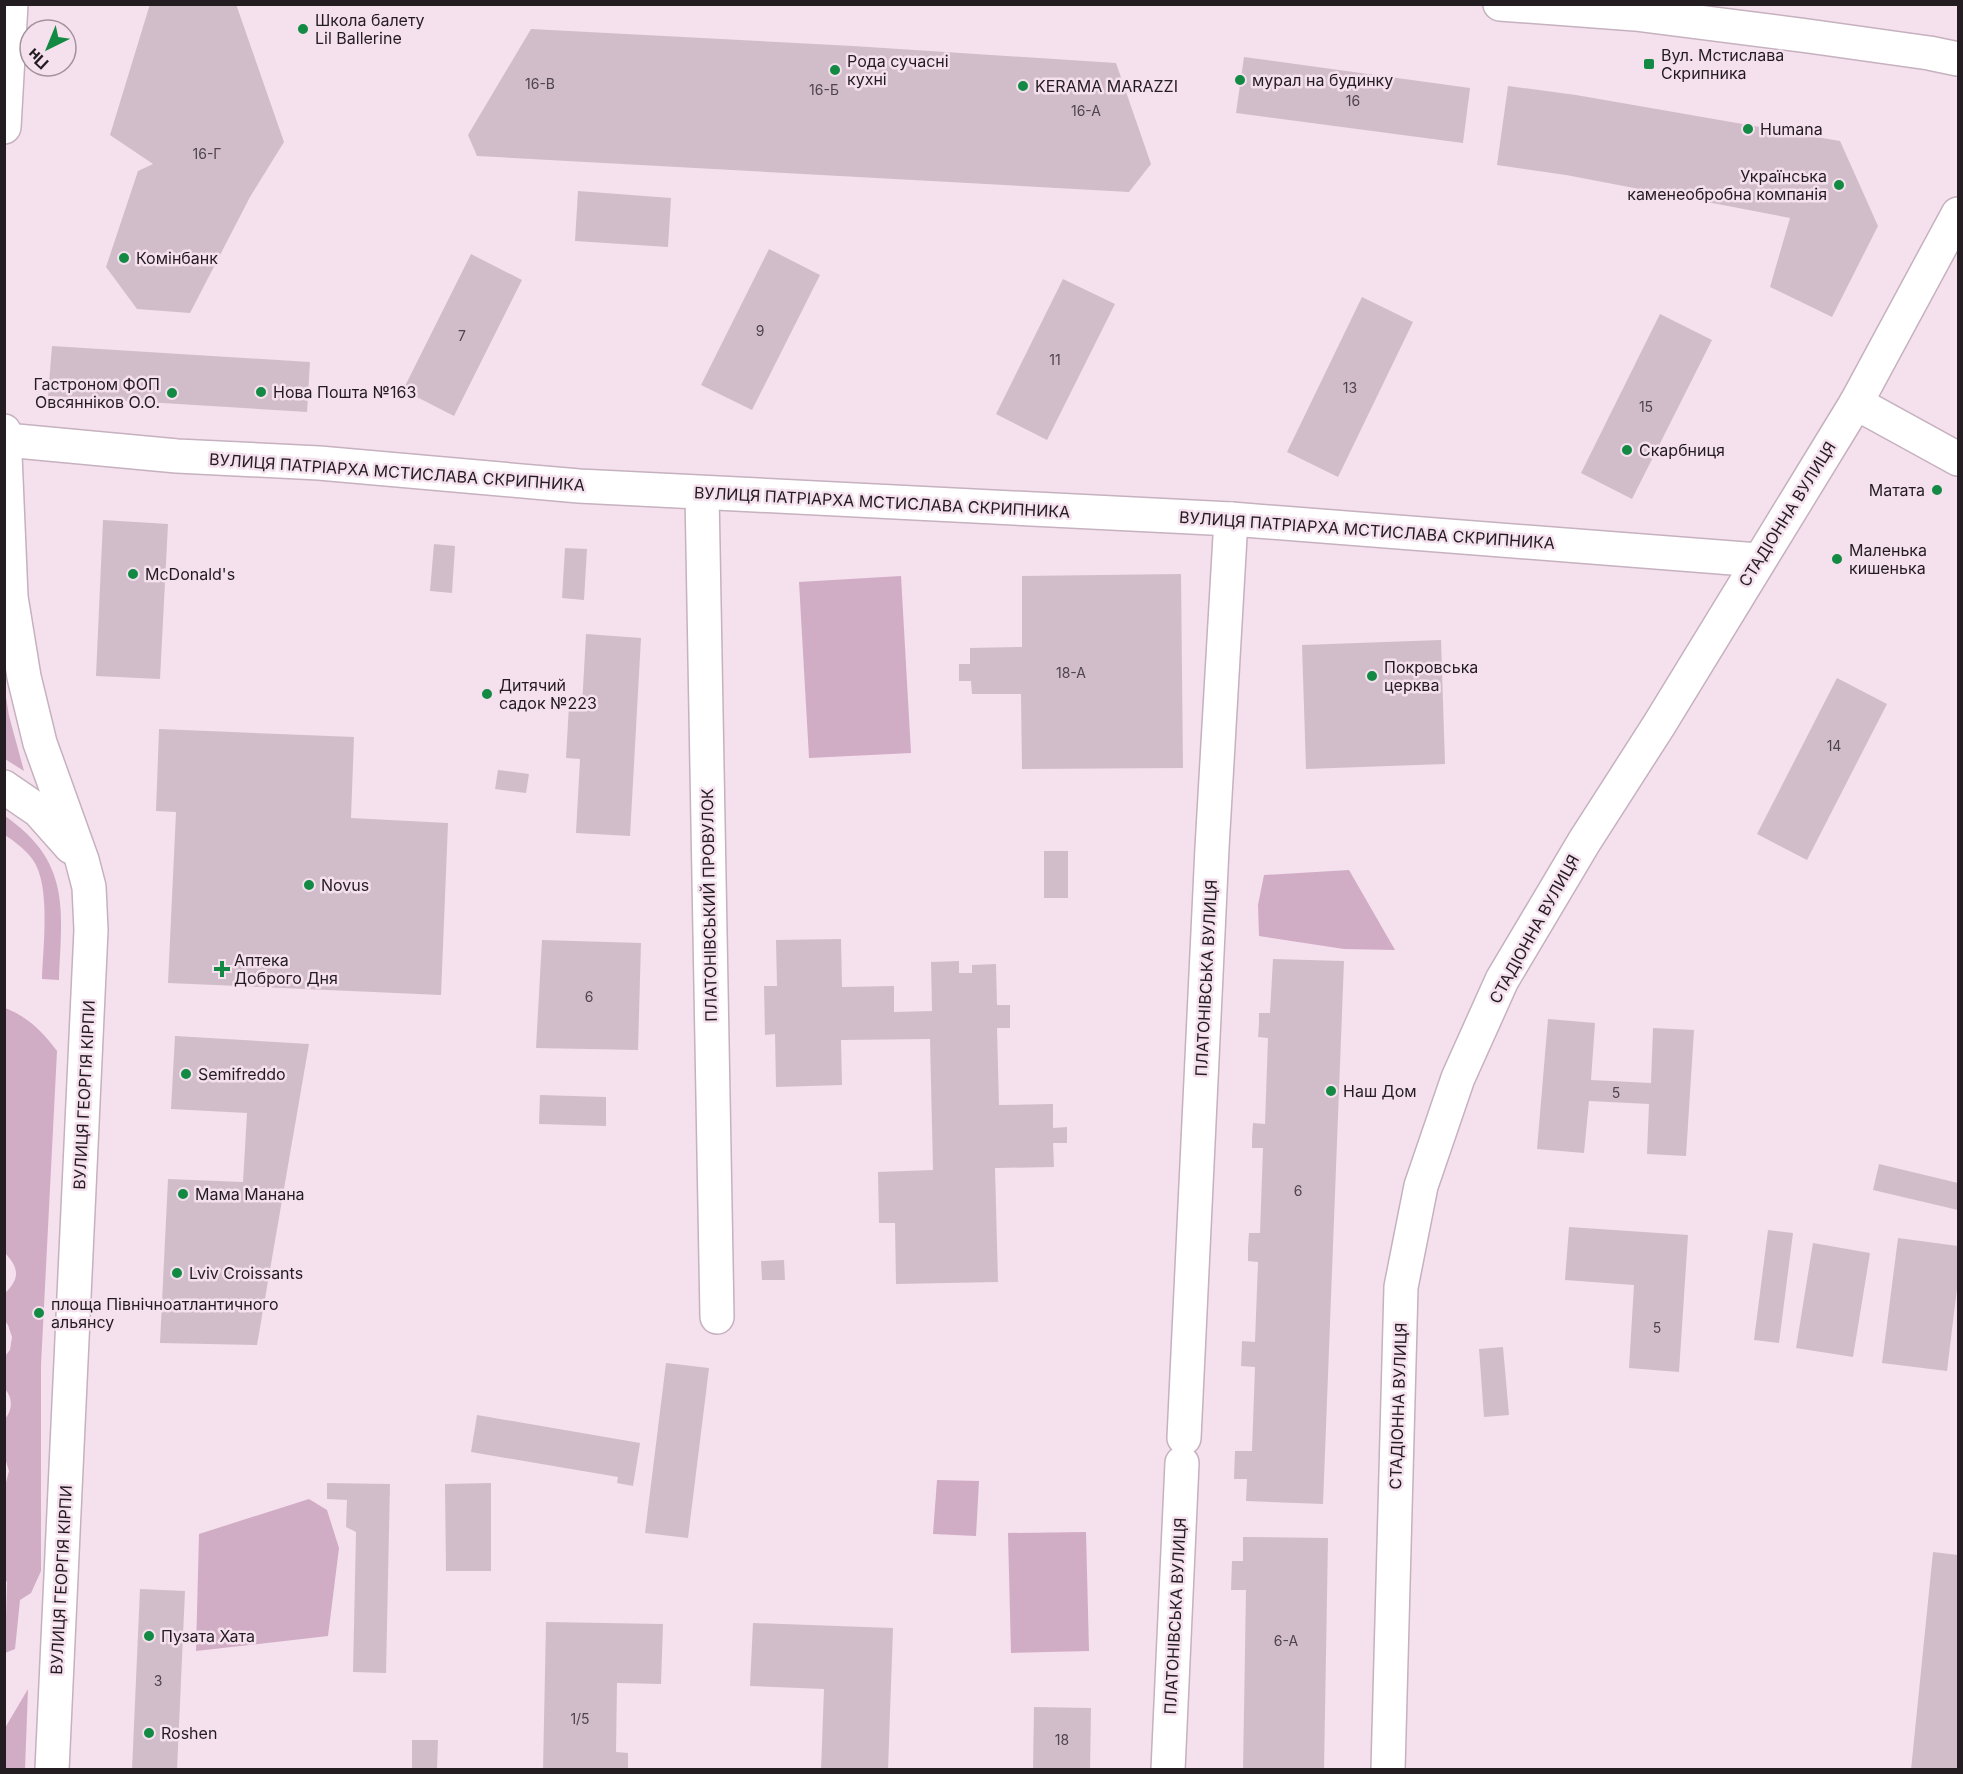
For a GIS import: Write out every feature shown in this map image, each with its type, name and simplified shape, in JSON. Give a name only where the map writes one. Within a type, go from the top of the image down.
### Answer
[{"type":"street","points":[[4,127],[11,4]]},
{"type":"street","points":[[1500,4],[1658,17],[1929,52],[1959,59]]},
{"type":"street","name":"СТАДІОННА ВУЛИЦЯ","points":[[1388,1770],[1401,1287],[1421,1186],[1458,1078],[1502,980],[1584,842],[1659,725],[1856,403],[1959,214]]},
{"type":"street","points":[[1856,403],[1959,459]]},
{"type":"street","name":"ВУЛИЦЯ ПАТРІАРХА МСТИСЛАВА СКРИПНИКА","points":[[5,435],[177,456],[319,463],[567,485],[1231,519],[1758,560]]},
{"type":"street","name":"ВУЛИЦЯ ГЕОРГІЯ КІРПИ","points":[[5,435],[11,597],[24,677],[40,743],[82,860],[89,887],[90,953],[52,1770]]},
{"type":"street","name":"ПЛАТОНІВСЬКИЙ ПРОВУЛОК","points":[[702,493],[717,1317]]},
{"type":"street","name":"ПЛАТОНІВСЬКА ВУЛИЦЯ","points":[[1168,1770],[1212,848],[1231,519]]},
{"type":"street","points":[[4,787],[39,810],[82,860]]},
{"type":"shaded area","points":[[901,576],[911,753],[809,758],[799,582]]},
{"type":"shaded area","points":[[5,691],[9,716],[24,771],[5,759]]},
{"type":"shaded area","points":[[5,816],[26,833],[42,851],[52,869],[61,909],[59,980],[42,979],[45,917],[39,871],[23,849],[5,835]]},
{"type":"shaded area","points":[[1349,870],[1395,950],[1344,949],[1259,936],[1258,905],[1264,875]]},
{"type":"shaded area","points":[[5,1008],[34,1025],[57,1051],[41,1365],[41,1571],[31,1593],[20,1600],[15,1649],[5,1653],[7,1582],[4,1579],[6,1529],[4,1526],[5,1486],[9,1471],[5,1458],[4,1420],[11,1404],[5,1389],[5,1356],[10,1350],[12,1337],[5,1321],[4,1294],[13,1283],[16,1273],[13,1263],[4,1252]]},
{"type":"shaded area","points":[[937,1480],[979,1481],[976,1536],[933,1534]]},
{"type":"shaded area","points":[[309,1499],[327,1510],[339,1548],[328,1636],[196,1651],[199,1534]]},
{"type":"shaded area","points":[[1086,1532],[1089,1651],[1011,1653],[1008,1533]]},
{"type":"shaded area","points":[[28,1689],[25,1769],[5,1769],[5,1728]]},
{"type":"building","points":[[150,4],[236,4],[284,142],[250,197],[190,313],[137,309],[106,267],[138,171],[153,164],[110,135]]},
{"type":"building","points":[[531,29],[1116,63],[1151,164],[1129,192],[477,156],[468,135]]},
{"type":"building","points":[[1244,57],[1470,88],[1463,143],[1236,113]]},
{"type":"building","points":[[1508,86],[1576,95],[1840,141],[1878,226],[1832,317],[1770,287],[1790,218],[1566,175],[1497,165]]},
{"type":"building","points":[[578,191],[671,198],[668,247],[575,241]]},
{"type":"building","points":[[769,249],[820,275],[752,410],[701,385]]},
{"type":"building","points":[[471,254],[522,280],[454,416],[403,390]]},
{"type":"building","points":[[1063,279],[1115,304],[1047,440],[996,414]]},
{"type":"building","points":[[1362,297],[1413,322],[1338,477],[1287,452]]},
{"type":"building","points":[[1660,314],[1712,340],[1632,499],[1581,473]]},
{"type":"building","points":[[52,346],[310,362],[307,412],[48,396]]},
{"type":"building","name":"McDonald's","points":[[103,520],[168,524],[160,679],[96,676]]},
{"type":"building","points":[[434,544],[455,546],[452,593],[430,591]]},
{"type":"building","points":[[565,548],[587,549],[584,600],[562,598]]},
{"type":"building","points":[[1181,574],[1183,768],[1022,769],[1021,694],[972,694],[971,681],[959,681],[959,664],[970,664],[970,648],[1022,647],[1022,576]]},
{"type":"building","points":[[586,634],[641,638],[630,836],[576,833],[580,759],[566,758],[569,705],[582,706]]},
{"type":"building","name":"Покровська церква","points":[[1441,640],[1445,764],[1306,769],[1302,645]]},
{"type":"building","points":[[1837,678],[1887,704],[1807,860],[1757,834]]},
{"type":"building","name":"Novus","points":[[159,729],[354,737],[351,818],[448,823],[441,995],[168,983],[176,812],[156,811]]},
{"type":"building","points":[[498,770],[529,774],[526,793],[495,789]]},
{"type":"building","points":[[1044,851],[1068,851],[1068,898],[1044,898]]},
{"type":"building","points":[[841,939],[842,987],[894,986],[894,1012],[932,1011],[931,962],[959,961],[959,973],[972,973],[972,965],[996,964],[997,1005],[1010,1005],[1010,1028],[997,1028],[999,1105],[1053,1104],[1053,1128],[1067,1127],[1067,1143],[1053,1143],[1054,1167],[995,1168],[998,1282],[896,1284],[895,1223],[879,1223],[878,1172],[933,1170],[930,1039],[841,1040],[842,1085],[776,1087],[775,1034],[765,1035],[764,986],[777,986],[776,940]]},
{"type":"building","points":[[542,940],[641,943],[638,1050],[536,1048]]},
{"type":"building","points":[[1273,959],[1344,961],[1323,1504],[1246,1501],[1247,1479],[1234,1479],[1235,1451],[1252,1451],[1255,1367],[1241,1366],[1242,1341],[1255,1342],[1258,1262],[1248,1261],[1248,1248],[1249,1233],[1260,1233],[1263,1148],[1252,1148],[1252,1137],[1253,1123],[1265,1124],[1268,1038],[1258,1037],[1259,1013],[1270,1013]]},
{"type":"building","points":[[1548,1019],[1595,1023],[1591,1080],[1651,1083],[1653,1028],[1694,1030],[1686,1156],[1647,1154],[1649,1104],[1589,1101],[1584,1153],[1537,1149]]},
{"type":"building","points":[[175,1036],[309,1044],[257,1345],[160,1343],[168,1179],[243,1182],[247,1113],[171,1109]]},
{"type":"building","points":[[540,1095],[606,1097],[606,1126],[539,1124]]},
{"type":"building","points":[[1879,1164],[1958,1183],[1958,1210],[1873,1190]]},
{"type":"building","points":[[1569,1227],[1688,1235],[1679,1372],[1629,1368],[1634,1285],[1565,1280]]},
{"type":"building","points":[[1768,1230],[1793,1233],[1779,1343],[1754,1340]]},
{"type":"building","points":[[1898,1238],[1958,1246],[1958,1280],[1947,1371],[1882,1363]]},
{"type":"building","points":[[1813,1243],[1870,1253],[1853,1357],[1796,1348]]},
{"type":"building","points":[[784,1260],[785,1280],[762,1280],[761,1261]]},
{"type":"building","points":[[1503,1347],[1509,1415],[1484,1417],[1479,1349]]},
{"type":"building","points":[[666,1363],[709,1368],[688,1538],[645,1533]]},
{"type":"building","points":[[477,1415],[640,1443],[633,1486],[617,1483],[618,1477],[471,1452]]},
{"type":"building","points":[[327,1483],[390,1484],[386,1673],[353,1672],[356,1532],[346,1527],[347,1500],[327,1499]]},
{"type":"building","points":[[491,1483],[491,1571],[446,1571],[445,1484]]},
{"type":"building","points":[[1243,1537],[1328,1538],[1324,1770],[1243,1770],[1246,1590],[1231,1590],[1232,1561],[1243,1561]]},
{"type":"building","points":[[1933,1552],[1958,1555],[1958,1770],[1911,1770]]},
{"type":"building","points":[[140,1589],[185,1591],[177,1770],[132,1770]]},
{"type":"building","points":[[546,1622],[663,1624],[661,1684],[617,1683],[616,1752],[628,1753],[628,1770],[543,1770]]},
{"type":"building","points":[[753,1623],[893,1628],[888,1770],[821,1770],[824,1689],[750,1686]]},
{"type":"building","points":[[1034,1707],[1091,1708],[1090,1770],[1033,1770]]},
{"type":"building","points":[[412,1740],[438,1740],[437,1770],[412,1770]]},
{"type":"place","name":"Школа балету Lil Ballerine","points":[[303,29]]},
{"type":"place","name":"Вул. Мстислава Скрипника","points":[[1649,64]]},
{"type":"place","name":"Рода сучасні кухні","points":[[835,70]]},
{"type":"place","name":"мурал на будинку","points":[[1240,80]]},
{"type":"place","name":"KERAMA MARAZZI","points":[[1023,86]]},
{"type":"place","name":"Humana","points":[[1748,129]]},
{"type":"place","name":"Українська каменеобробна компанія","points":[[1839,185]]},
{"type":"place","name":"Комінбанк","points":[[124,258]]},
{"type":"place","name":"Нова Пошта №163","points":[[261,392]]},
{"type":"place","name":"Гастроном ФОП Овсянніков О.О.","points":[[172,393]]},
{"type":"place","name":"Скарбниця","points":[[1627,450]]},
{"type":"place","name":"Матата","points":[[1937,490]]},
{"type":"place","name":"Маленька кишенька","points":[[1837,559]]},
{"type":"place","name":"McDonald's","points":[[133,574]]},
{"type":"place","name":"Покровська церква","points":[[1372,676]]},
{"type":"place","name":"Дитячий садок №223","points":[[487,694]]},
{"type":"place","name":"Novus","points":[[309,885]]},
{"type":"place","name":"Аптека Доброго Дня","points":[[222,969]]},
{"type":"place","name":"Semifreddo","points":[[186,1074]]},
{"type":"place","name":"Наш Дом","points":[[1331,1091]]},
{"type":"place","name":"Мама Манана","points":[[183,1194]]},
{"type":"place","name":"Lviv Croissants","points":[[177,1273]]},
{"type":"place","name":"площа Північноатлантичного альянсу","points":[[39,1313]]},
{"type":"place","name":"Пузата Хата","points":[[149,1636]]},
{"type":"place","name":"Roshen","points":[[149,1733]]}]
